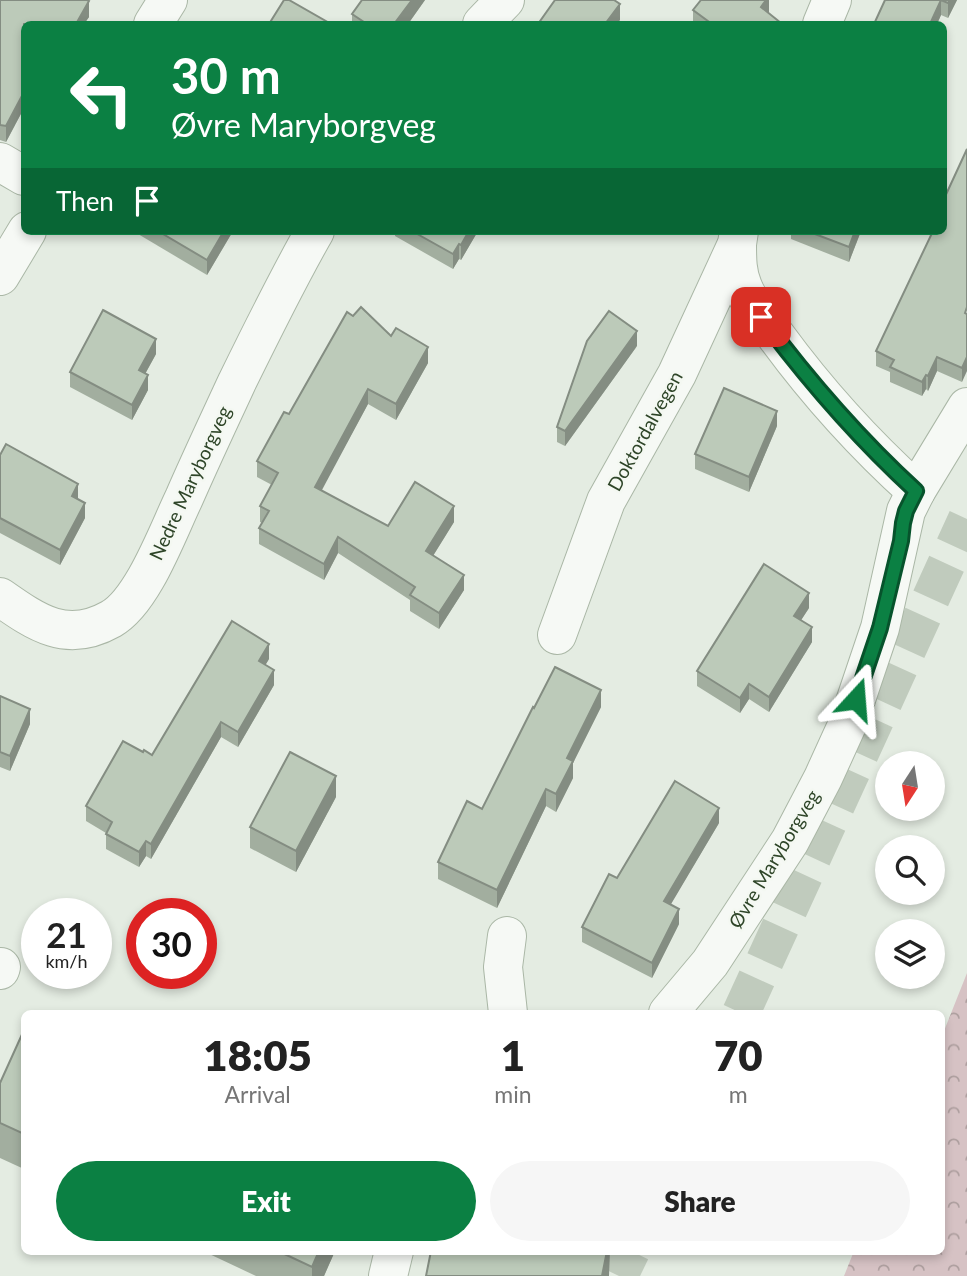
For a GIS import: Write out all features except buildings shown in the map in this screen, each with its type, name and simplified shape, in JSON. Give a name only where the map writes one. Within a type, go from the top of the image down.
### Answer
[{"type":"street","points":[[155,21],[168,0]]},
{"type":"street","points":[[485,21],[505,0]]},
{"type":"street","points":[[823,21],[832,0]]},
{"type":"street","points":[[0,162],[21,174]]},
{"type":"street","points":[[0,276],[25,235]]},
{"type":"street","name":"Nedre Maryborgveg","points":[[0,597],[42,624],[67,632],[89,629],[101,624],[126,606],[147,576],[238,380],[313,235]]},
{"type":"street","points":[[738,238],[741,284],[749,299],[820,393],[884,462],[916,491]]},
{"type":"street","name":"Doktordalvegen","points":[[557,635],[606,501],[677,374],[738,238]]},
{"type":"street","name":"Øvre Maryborgveg","points":[[670,1010],[710,963],[790,841],[827,769],[848,723],[880,628],[906,511],[967,407]]},
{"type":"street","points":[[507,936],[503,967],[508,1010]]},
{"type":"street","points":[[388,1276],[393,1255]]},
{"type":"green space","points":[[967,973],[967,1276],[844,1276],[852,1255],[945,1255],[945,1028]]},
{"type":"tunnel","points":[[742,1010],[967,519]]},
{"type":"tunnel","points":[[619,1276],[629,1255]]},
{"type":"route","points":[[761,317],[820,393],[858,436],[916,491],[906,511],[880,628],[856,699]]}]
